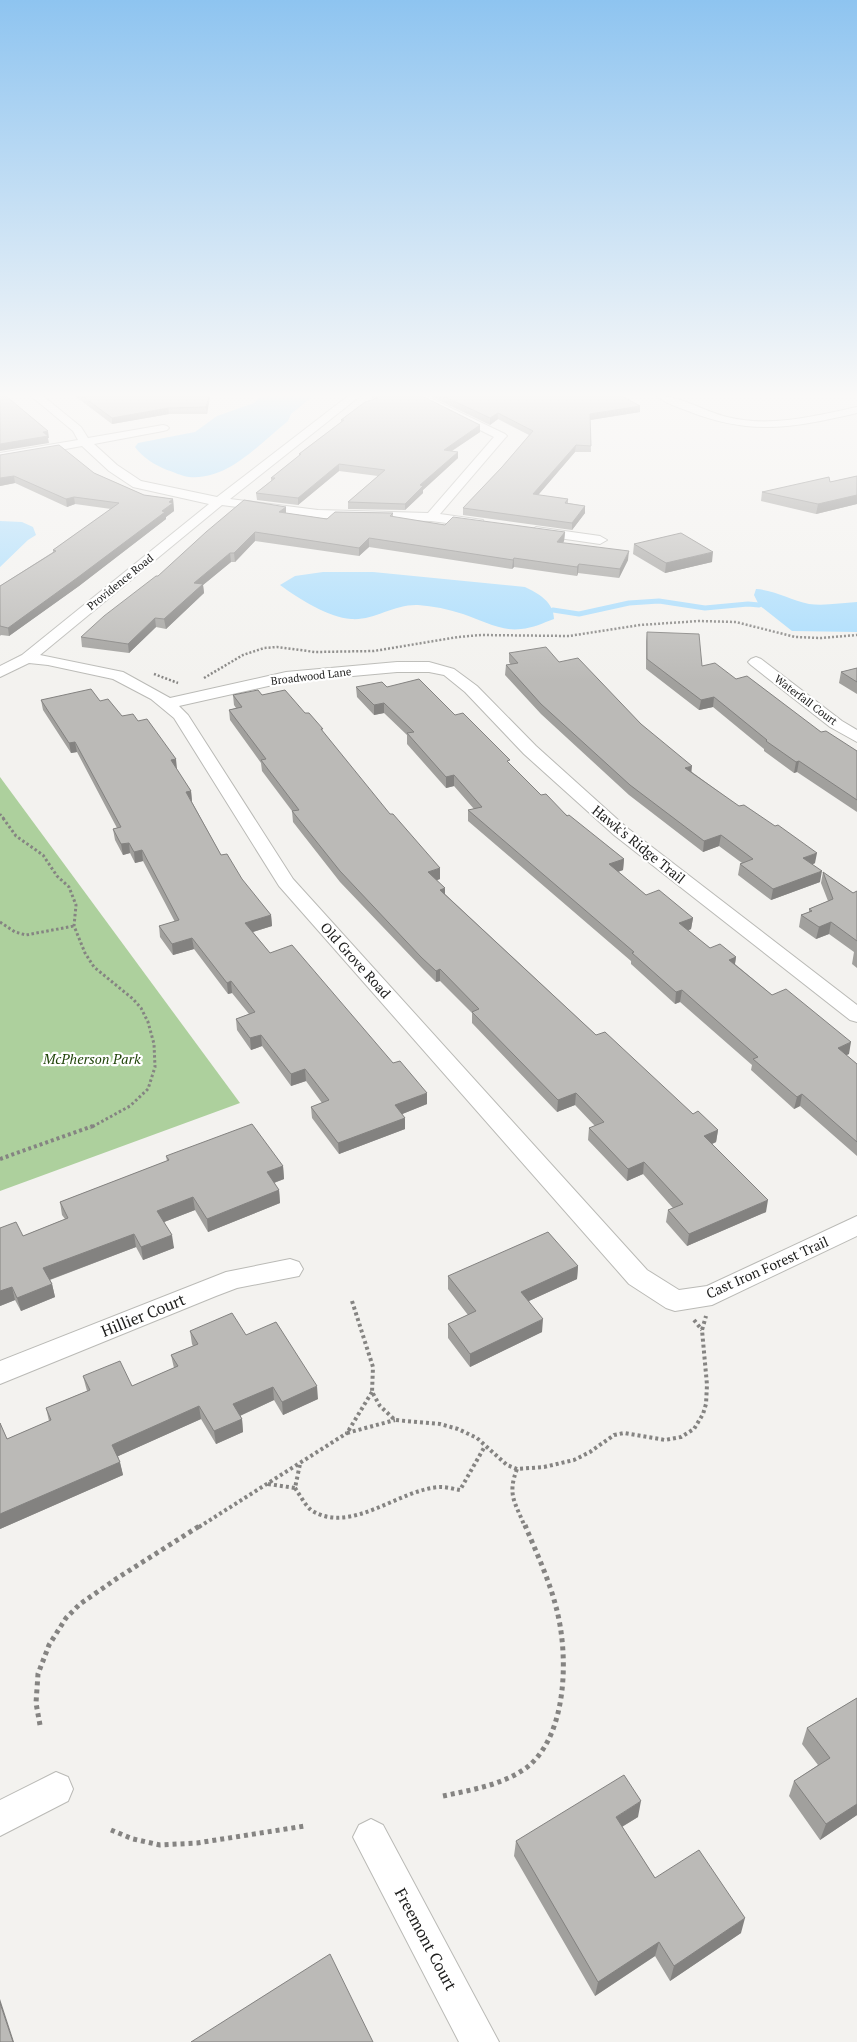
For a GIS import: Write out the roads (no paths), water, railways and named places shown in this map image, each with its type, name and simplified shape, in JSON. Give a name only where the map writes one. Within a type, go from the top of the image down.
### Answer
[{"type":"street","points":[[166,491],[220,501],[318,514],[431,517],[487,524]]},
{"type":"street","name":"Providence Road","points":[[0,672],[26,658],[232,491]]},
{"type":"street","points":[[431,517],[453,491]]},
{"type":"street","points":[[525,530],[600,540]]},
{"type":"street","name":"Old Grove Road","points":[[26,658],[48,660],[118,675],[156,696],[180,715],[286,882],[638,1277],[676,1301]]},
{"type":"street","name":"Waterfall Court","points":[[756,662],[836,724],[857,737]]},
{"type":"street","name":"Broadwood Lane","points":[[166,704],[286,677],[397,667],[429,667]]},
{"type":"street","name":"Hawk's Ridge Trail","points":[[429,667],[449,672],[471,689],[530,750],[620,831],[857,1015]]},
{"type":"street","name":"Cast Iron Forest Trail","points":[[676,1301],[712,1295],[857,1226]]},
{"type":"street","name":"Hillier Court","points":[[0,1374],[207,1288],[235,1279],[290,1269]]},
{"type":"street","points":[[0,1819],[56,1789]]},
{"type":"street","name":"Freemont Court","points":[[371,1837],[480,2042]]},
{"type":"water","points":[[0,521],[22,522],[33,527],[36,535],[28,540],[0,567]]},
{"type":"water","points":[[323,572],[373,572],[525,587],[540,595],[548,603],[554,619],[530,628],[506,629],[452,611],[418,605],[400,607],[367,618],[342,618],[305,601],[280,585],[295,576]]},
{"type":"water","points":[[756,589],[769,591],[809,604],[827,605],[857,602],[857,632],[792,631],[759,605],[754,595]]},
{"type":"waterway","points":[[553,610],[579,614],[629,603],[659,601],[705,608],[748,604],[759,605]]},
{"type":"park label","name":"McPherson Park","points":[[92,1058]]}]
